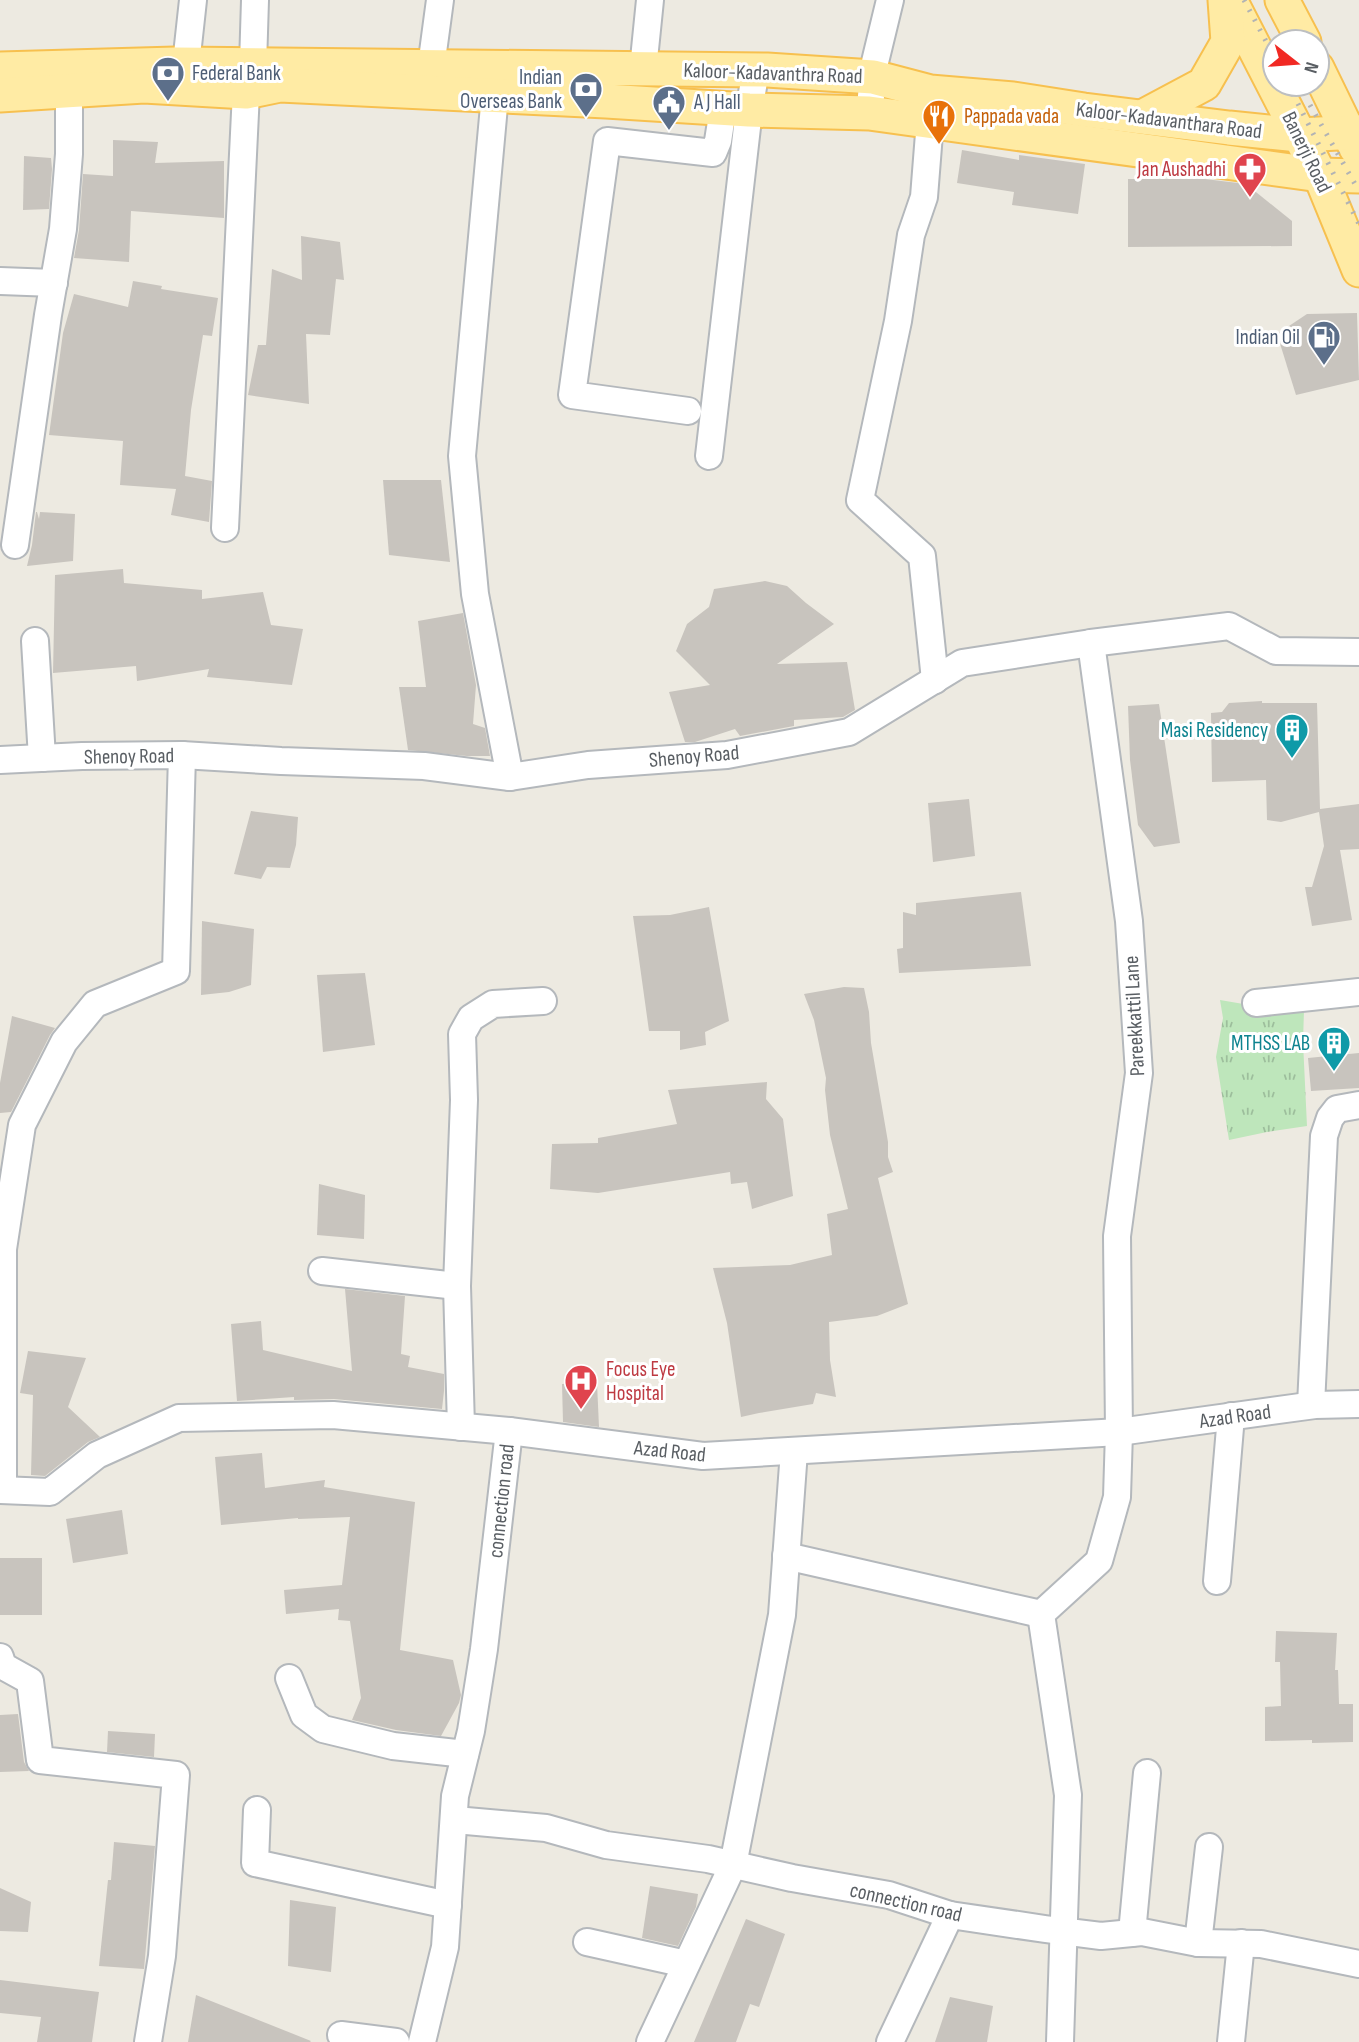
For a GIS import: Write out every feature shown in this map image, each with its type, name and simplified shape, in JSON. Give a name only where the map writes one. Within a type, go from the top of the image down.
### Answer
[{"type":"main road","points":[[1144,116],[1204,84],[1228,42],[1225,0]]},
{"type":"main road","name":"Banerji Road","points":[[1230,0],[1320,175],[1359,270]]},
{"type":"main road","points":[[1282,0],[1297,28]]},
{"type":"main road","name":"Kaloor-Kadavanthra Road","points":[[0,69],[186,64],[249,78],[431,66],[756,71],[873,77]]},
{"type":"main road","name":"Kaloor-Kadavanthara Road","points":[[873,77],[930,107],[1320,175],[1359,176]]},
{"type":"main road","name":"Kaloor-Kadavanthara Road","points":[[0,95],[249,78],[280,85],[736,109],[869,113],[1013,99],[1298,135],[1355,138]]},
{"type":"main road","points":[[1331,94],[1355,138]]},
{"type":"street","points":[[186,64],[193,0]]},
{"type":"street","points":[[225,528],[255,0]]},
{"type":"street","points":[[431,66],[440,0]]},
{"type":"street","points":[[643,69],[650,0]]},
{"type":"street","points":[[869,113],[875,62],[890,0]]},
{"type":"street","points":[[688,411],[572,396],[607,141],[713,153],[756,71]]},
{"type":"street","points":[[15,545],[64,216],[69,155],[69,91]]},
{"type":"street","points":[[495,95],[462,456],[475,594],[510,777]]},
{"type":"street","points":[[930,107],[924,197],[911,236],[898,321],[860,500],[922,556],[935,680]]},
{"type":"street","points":[[709,456],[736,109]]},
{"type":"street","points":[[0,281],[54,283]]},
{"type":"street","name":"Shenoy Road","points":[[0,760],[182,755],[424,766],[510,777],[588,765],[727,755],[849,732],[962,663],[1091,643],[1229,626],[1276,651],[1359,652]]},
{"type":"street","points":[[35,642],[41,758]]},
{"type":"street","name":"Pareekkattil Lane","points":[[1041,1614],[1099,1561],[1117,1497],[1117,1236],[1139,1073],[1129,921],[1091,643]]},
{"type":"street","points":[[1,1490],[3,1249],[22,1125],[64,1042],[95,1004],[176,971],[182,755]]},
{"type":"street","points":[[1256,1003],[1359,992]]},
{"type":"street","points":[[461,1427],[457,1286],[464,1100],[462,1034],[471,1018],[493,1004],[543,1000]]},
{"type":"street","points":[[1311,1405],[1324,1136],[1330,1118],[1337,1110],[1359,1105]]},
{"type":"street","points":[[322,1271],[457,1286]]},
{"type":"street","name":"Azad Road","points":[[1,1490],[50,1492],[97,1455],[179,1418],[333,1415],[509,1432],[704,1456],[1119,1432],[1311,1405],[1359,1404]]},
{"type":"street","points":[[1217,1581],[1231,1416]]},
{"type":"street","name":"connection road","points":[[422,2042],[445,1947],[455,1796],[484,1649],[509,1432]]},
{"type":"street","points":[[650,2042],[733,1864],[782,1615],[794,1451]]},
{"type":"street","points":[[786,1556],[1041,1614],[1068,1795],[1060,2042]]},
{"type":"street","points":[[0,1657],[3,1666],[30,1681],[40,1760],[176,1775],[162,1956],[148,2042]]},
{"type":"street","points":[[289,1678],[304,1716],[323,1729],[393,1746],[465,1754]]},
{"type":"street","points":[[1132,1933],[1147,1773]]},
{"type":"street","points":[[257,1810],[255,1863],[448,1905]]},
{"type":"street","name":"connection road","points":[[454,1820],[546,1828],[606,1845],[708,1859],[792,1878],[889,1895],[950,1915],[1101,1936],[1142,1932],[1198,1943],[1261,1944],[1359,1964]]},
{"type":"street","points":[[1198,1943],[1209,1847]]},
{"type":"street","points":[[890,2042],[950,1915]]},
{"type":"street","points":[[587,1942],[686,1965]]},
{"type":"street","points":[[1231,2042],[1241,1943]]},
{"type":"street","points":[[341,2035],[396,2042]]},
{"type":"green space","points":[[1220,1000],[1261,1007],[1304,1010],[1307,1126],[1229,1140],[1216,1057],[1223,1018]]},
{"type":"building","points":[[113,140],[158,142],[155,163],[224,161],[224,218],[131,211],[129,262],[74,258],[83,174],[113,176]]},
{"type":"building","points":[[962,150],[1019,160],[1019,155],[1085,164],[1078,214],[1012,205],[1014,192],[957,183]]},
{"type":"building","points":[[24,156],[51,158],[49,209],[23,210]]},
{"type":"building","points":[[1128,179],[1205,179],[1246,184],[1292,221],[1292,246],[1128,247]]},
{"type":"building","points":[[301,236],[340,242],[344,280],[336,279],[330,335],[306,334],[309,404],[248,395],[258,345],[266,345],[272,269],[302,280]]},
{"type":"building","points":[[133,281],[162,286],[161,289],[218,298],[212,336],[203,335],[191,410],[185,476],[212,481],[209,522],[171,515],[176,489],[120,485],[123,441],[49,435],[63,333],[74,294],[128,307]]},
{"type":"building","points":[[1357,313],[1359,380],[1296,395],[1277,334],[1307,314]]},
{"type":"building","points":[[383,480],[441,480],[450,562],[389,555]]},
{"type":"building","points":[[36,512],[39,519],[40,512],[75,514],[73,561],[27,566]]},
{"type":"building","points":[[123,569],[124,583],[202,590],[202,599],[263,592],[271,625],[303,629],[292,685],[207,677],[209,669],[137,681],[136,666],[53,673],[55,575]]},
{"type":"building","points":[[765,581],[787,586],[834,624],[777,664],[847,662],[855,710],[843,717],[794,720],[794,726],[740,736],[735,729],[695,742],[685,742],[669,692],[710,685],[676,651],[687,624],[709,607],[714,589]]},
{"type":"building","points":[[463,613],[476,685],[473,724],[485,728],[490,756],[408,750],[399,687],[426,687],[418,621]]},
{"type":"building","points":[[1229,703],[1317,703],[1320,809],[1359,804],[1359,849],[1340,850],[1352,920],[1312,926],[1305,887],[1312,887],[1324,846],[1319,812],[1281,822],[1267,820],[1266,780],[1212,782],[1211,713],[1222,712]]},
{"type":"building","points":[[1159,704],[1180,843],[1154,847],[1138,825],[1130,760],[1128,706]]},
{"type":"building","points":[[969,799],[975,856],[933,862],[928,803]]},
{"type":"building","points":[[251,811],[298,817],[296,845],[290,868],[267,867],[261,879],[234,874]]},
{"type":"building","points":[[1021,892],[1031,966],[899,973],[897,949],[903,948],[903,912],[916,915],[916,903]]},
{"type":"building","points":[[709,907],[729,1021],[705,1032],[706,1045],[680,1050],[680,1031],[649,1031],[633,916],[670,915]]},
{"type":"building","points":[[202,921],[254,929],[251,985],[229,992],[201,995]]},
{"type":"building","points":[[365,973],[375,1045],[323,1052],[317,975]]},
{"type":"building","points":[[844,987],[864,988],[869,1012],[888,1157],[893,1172],[878,1178],[908,1304],[877,1316],[829,1322],[830,1360],[836,1397],[816,1393],[813,1404],[741,1417],[727,1323],[713,1268],[790,1265],[832,1255],[827,1214],[848,1209],[830,1135],[826,1078],[814,1020],[804,994]]},
{"type":"building","points":[[12,1016],[55,1028],[11,1112],[0,1113],[0,1083]]},
{"type":"building","name":"MTHSS LAB","points":[[1359,1053],[1359,1088],[1311,1091],[1308,1058]]},
{"type":"building","points":[[767,1082],[766,1099],[783,1119],[793,1196],[752,1209],[747,1182],[731,1184],[730,1172],[598,1193],[550,1189],[552,1144],[598,1143],[598,1138],[677,1124],[668,1090]]},
{"type":"building","points":[[319,1184],[365,1195],[364,1239],[317,1235]]},
{"type":"building","points":[[345,1289],[405,1296],[401,1354],[410,1356],[408,1367],[444,1374],[442,1409],[334,1399],[294,1400],[294,1397],[237,1401],[231,1324],[261,1321],[263,1350],[352,1371]]},
{"type":"building","points":[[28,1351],[86,1358],[68,1407],[100,1437],[88,1442],[45,1476],[31,1475],[33,1395],[20,1393]]},
{"type":"building","points":[[597,1383],[599,1427],[563,1422],[562,1384]]},
{"type":"building","points":[[262,1453],[265,1488],[325,1480],[324,1487],[415,1502],[400,1650],[453,1660],[461,1695],[441,1736],[352,1720],[361,1698],[350,1621],[338,1620],[339,1609],[286,1614],[284,1590],[342,1585],[350,1517],[298,1518],[221,1525],[215,1457]]},
{"type":"building","points":[[122,1510],[128,1554],[73,1563],[66,1519]]},
{"type":"building","points":[[0,1558],[42,1558],[42,1615],[0,1615]]},
{"type":"building","points":[[1276,1631],[1337,1633],[1335,1670],[1338,1670],[1339,1704],[1353,1704],[1353,1742],[1265,1741],[1265,1707],[1281,1706],[1280,1662],[1275,1662]]},
{"type":"building","points":[[18,1714],[24,1762],[29,1771],[0,1772],[0,1715]]},
{"type":"building","points":[[108,1731],[155,1734],[154,1757],[107,1752]]},
{"type":"building","points":[[114,1842],[155,1846],[144,1969],[99,1966]]},
{"type":"building","points":[[650,1886],[698,1894],[696,1907],[678,1946],[642,1938]]},
{"type":"building","points":[[0,1888],[31,1902],[28,1932],[0,1931]]},
{"type":"building","points":[[290,1900],[336,1907],[331,1972],[288,1966]]},
{"type":"building","points":[[746,1919],[785,1934],[759,2007],[750,2004],[736,2042],[694,2042]]},
{"type":"building","points":[[0,1980],[99,1992],[92,2042],[37,2042],[41,2017],[0,2013]]},
{"type":"building","points":[[196,1995],[311,2041],[188,2042]]},
{"type":"building","points":[[950,1997],[993,2006],[987,2042],[935,2042]]},
{"type":"railway","points":[[1244,0],[1261,32]]},
{"type":"railway","points":[[1295,98],[1359,224]]},
{"type":"railway","points":[[1310,105],[1359,191]]},
{"type":"place","name":"Federal Bank","points":[[168,103]]},
{"type":"place","name":"Indian Overseas Bank","points":[[586,119]]},
{"type":"place","name":"A J Hall","points":[[669,132]]},
{"type":"place","name":"Pappada vada","points":[[939,146]]},
{"type":"place","name":"Jan Aushadhi","points":[[1250,199]]},
{"type":"place","name":"Indian Oil","points":[[1324,367]]},
{"type":"place","name":"Masi Residency","points":[[1292,760]]},
{"type":"place","name":"MTHSS LAB","points":[[1334,1073]]},
{"type":"place","name":"Focus Eye Hospital","points":[[581,1411]]}]
